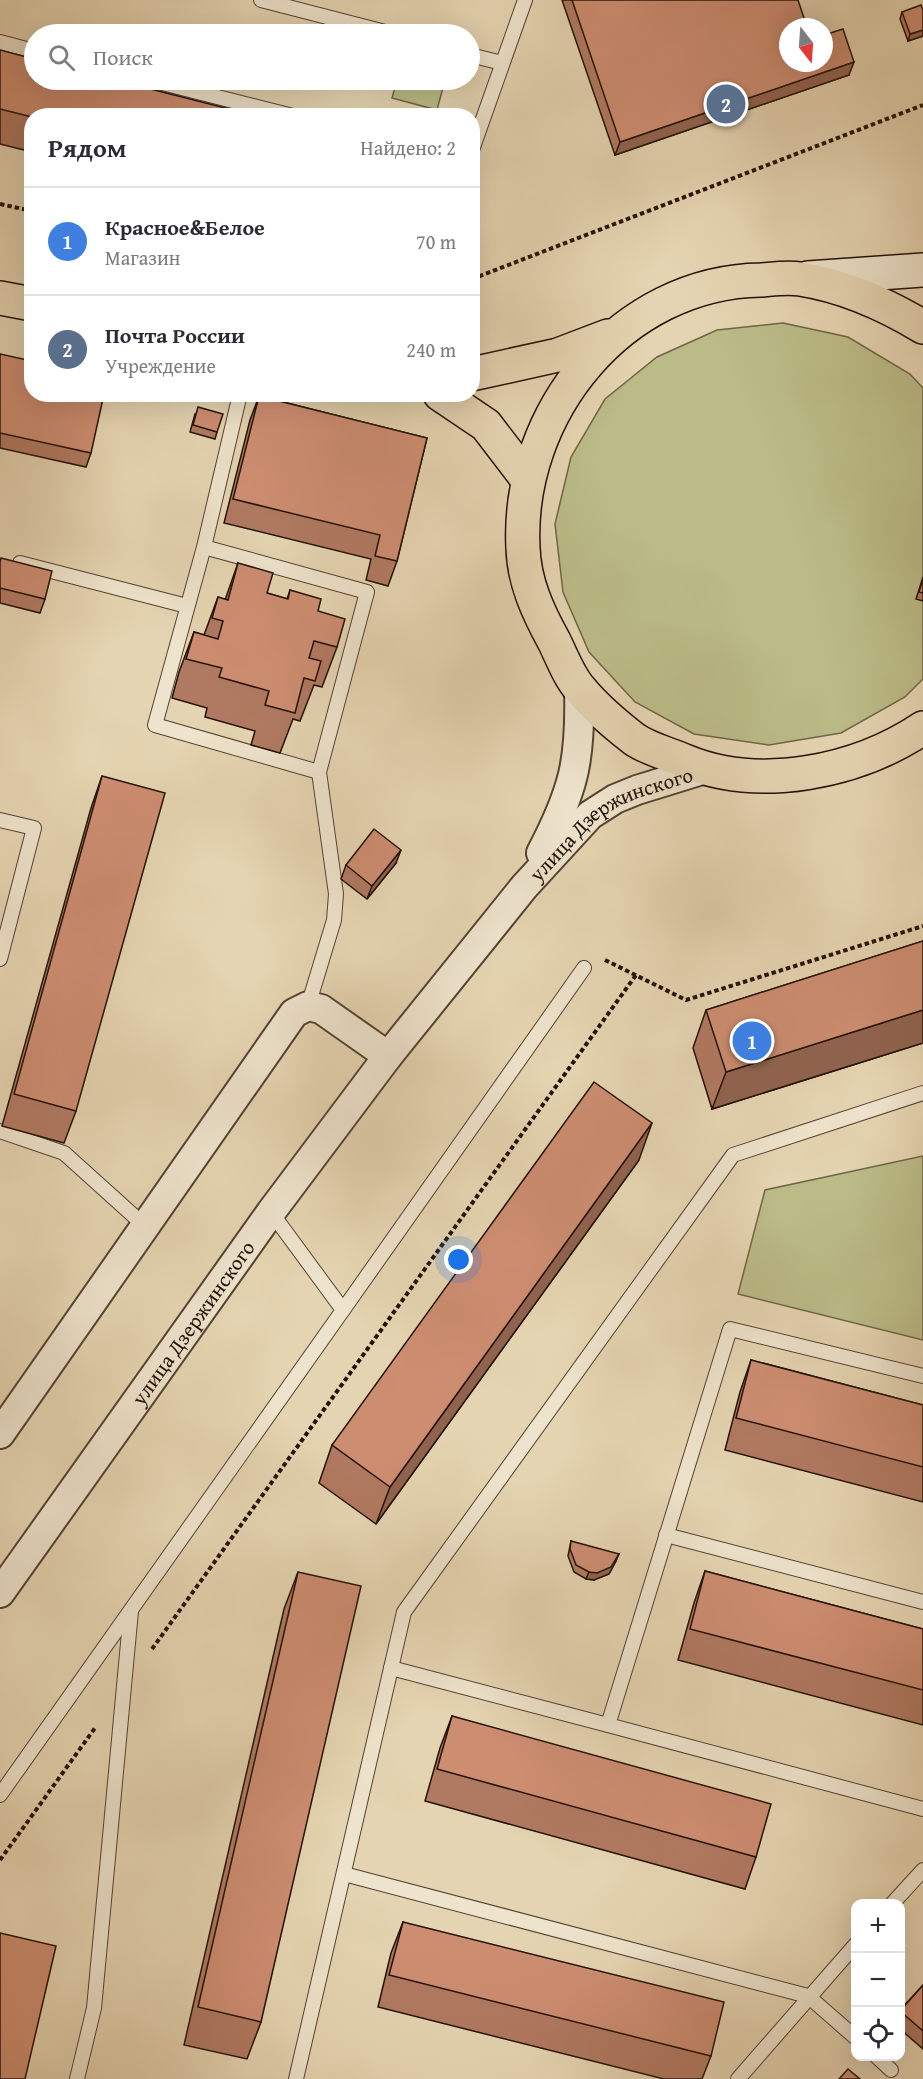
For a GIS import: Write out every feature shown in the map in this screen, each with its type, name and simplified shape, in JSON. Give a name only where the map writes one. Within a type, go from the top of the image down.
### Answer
[{"type":"main road","points":[[480,372],[558,355],[616,333],[679,296],[712,286],[742,280],[798,279],[923,270]]},
{"type":"main road","points":[[798,279],[859,294],[923,327]]},
{"type":"main road","points":[[0,298],[24,302]]},
{"type":"main road","points":[[616,333],[588,362],[565,391],[545,426],[528,480],[523,548],[533,601],[579,689],[635,740],[705,769],[744,775],[814,773],[878,752],[923,728]]},
{"type":"main road","points":[[452,402],[486,425],[528,480]]},
{"type":"street","name":"улица Дзержинского","points":[[524,887],[558,820],[574,778],[580,735],[579,689]]},
{"type":"street","name":"улица Дзержинского","points":[[0,1593],[271,1212],[388,1056],[524,887],[590,815],[615,799],[637,790],[705,769]]},
{"type":"street","points":[[0,1434],[294,1013],[308,1006],[321,1009],[388,1056]]},
{"type":"lane","points":[[261,0],[354,24]]},
{"type":"lane","points":[[480,126],[525,0]]},
{"type":"lane","points":[[0,42],[24,48]]},
{"type":"lane","points":[[480,58],[501,63]]},
{"type":"lane","points":[[190,90],[261,108]]},
{"type":"lane","points":[[238,402],[204,547],[155,725],[319,772]]},
{"type":"lane","points":[[204,547],[367,592],[319,772],[336,894],[334,920],[308,1006]]},
{"type":"lane","points":[[20,563],[188,606]]},
{"type":"lane","points":[[0,820],[33,828],[0,960]]},
{"type":"lane","points":[[0,1795],[584,968]]},
{"type":"lane","points":[[296,2079],[404,1612],[733,1155],[923,1093]]},
{"type":"lane","points":[[0,1131],[64,1153],[145,1226]]},
{"type":"lane","points":[[271,1212],[343,1310]]},
{"type":"lane","points":[[608,1725],[730,1329],[923,1376]]},
{"type":"lane","points":[[666,1535],[923,1602]]},
{"type":"lane","points":[[77,2079],[94,2008],[131,1610]]},
{"type":"lane","points":[[391,1668],[923,1809]]},
{"type":"lane","points":[[897,1899],[923,1870]]},
{"type":"lane","points":[[344,1874],[808,1996],[851,2034]]},
{"type":"lane","points":[[738,2079],[851,1948]]},
{"type":"lane","points":[[881,2061],[891,2070]]},
{"type":"path","points":[[480,276],[923,105]]},
{"type":"path","points":[[0,204],[24,209]]},
{"type":"path","points":[[599,957],[686,1000],[923,926]]},
{"type":"path","points":[[0,1860],[636,975]]},
{"type":"green space","points":[[394,90],[442,90],[438,108],[392,98]]},
{"type":"green space","points":[[783,323],[848,337],[910,374],[923,388],[923,679],[905,697],[841,733],[769,745],[694,734],[635,702],[589,652],[563,592],[555,524],[571,457],[605,399],[657,357],[717,330]]},
{"type":"green space","points":[[923,1156],[923,1340],[738,1294],[765,1190]]},
{"type":"building","points":[[572,0],[798,0],[804,18],[779,18],[779,72],[825,72],[620,142]]},
{"type":"building","points":[[921,5],[923,30],[910,34],[902,12]]},
{"type":"building","points":[[843,29],[854,62],[833,69],[833,32]]},
{"type":"building","points":[[0,50],[24,56],[24,90],[154,90],[225,108],[24,108],[24,115],[0,109]]},
{"type":"building","points":[[0,354],[24,359],[24,402],[102,402],[91,453],[0,433]]},
{"type":"building","points":[[257,402],[283,402],[427,438],[397,561],[375,556],[380,535],[233,499]]},
{"type":"building","points":[[198,407],[223,414],[217,432],[193,425]]},
{"type":"building","points":[[1,558],[52,571],[45,599],[0,588]]},
{"type":"building","points":[[238,563],[273,573],[267,593],[288,599],[290,590],[321,599],[318,611],[345,619],[337,647],[314,641],[309,658],[321,661],[315,681],[304,678],[295,713],[265,705],[269,691],[219,677],[222,668],[186,659],[194,632],[218,639],[223,621],[212,618],[218,597],[228,600]]},
{"type":"building","points":[[923,579],[923,593],[919,592]]},
{"type":"building","points":[[102,776],[165,793],[76,1111],[14,1094]]},
{"type":"building","points":[[374,829],[401,850],[372,886],[346,865]]},
{"type":"building","points":[[923,941],[923,1010],[726,1072],[706,1010]]},
{"type":"building","points":[[594,1082],[652,1123],[390,1487],[332,1445]]},
{"type":"building","points":[[751,1360],[923,1405],[923,1467],[736,1418]]},
{"type":"building","points":[[571,1541],[619,1554],[611,1567],[597,1573],[589,1572],[576,1565],[570,1549]]},
{"type":"building","points":[[705,1571],[923,1629],[923,1690],[690,1629]]},
{"type":"building","points":[[298,1572],[361,1586],[261,2022],[198,2007]]},
{"type":"building","points":[[452,1716],[771,1804],[756,1857],[437,1769]]},
{"type":"building","points":[[403,1922],[724,2002],[711,2056],[389,1975]]},
{"type":"building","points":[[0,1933],[56,1946],[25,2079],[0,2079]]},
{"type":"building","points":[[923,1985],[923,2031],[905,2015],[905,2005]]},
{"type":"building","points":[[848,2069],[860,2079],[839,2079]]},
{"type":"place","name":"Почта России","points":[[726,104]]},
{"type":"place","name":"Красное&Белое","points":[[752,1041]]}]
